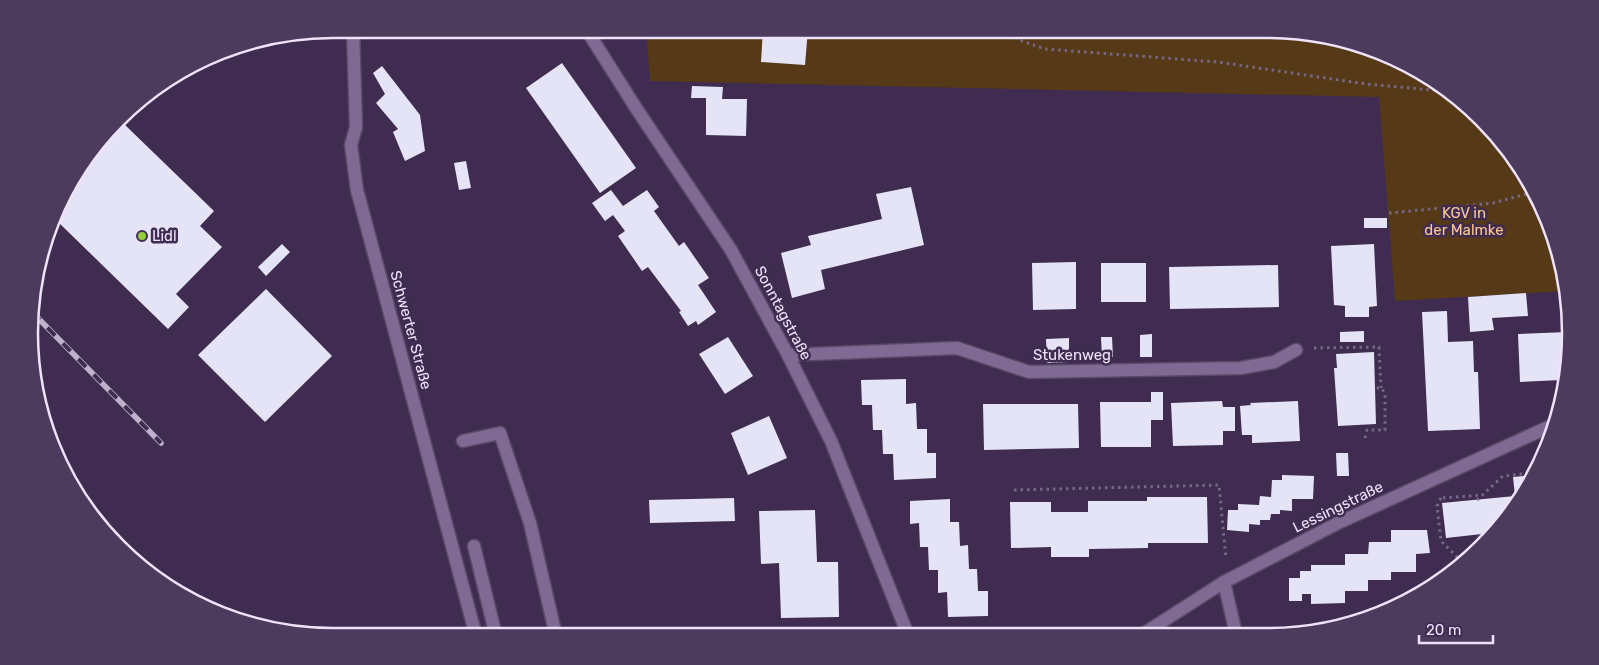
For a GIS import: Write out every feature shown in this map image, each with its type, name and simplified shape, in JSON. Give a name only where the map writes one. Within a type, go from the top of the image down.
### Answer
[{"type":"street","name":"Schwerter Straße","points":[[354,38],[356,127],[351,145],[357,190],[474,628]]},
{"type":"street","name":"Sonntagstraße","points":[[592,38],[636,108],[732,250],[788,355],[831,441],[905,628]]},
{"type":"street","name":"Stukenweg","points":[[788,355],[957,348],[1029,372],[1241,368],[1274,362],[1296,350]]},
{"type":"street","name":"Lessingstraße","points":[[1152,628],[1226,581],[1338,523],[1545,428]]},
{"type":"street","points":[[463,441],[500,433],[530,523],[554,628]]},
{"type":"street","points":[[474,546],[494,628]]},
{"type":"street","points":[[1226,581],[1235,628]]},
{"type":"path","points":[[1016,38],[1045,49],[1218,62],[1366,84],[1435,90]]},
{"type":"path","points":[[1390,213],[1493,203],[1527,194]]},
{"type":"path","points":[[1296,350],[1379,347],[1379,388],[1385,393],[1385,430],[1367,430],[1366,438]]},
{"type":"path","points":[[1477,500],[1503,476],[1525,474]]},
{"type":"path","points":[[1433,480],[1442,498]]},
{"type":"path","points":[[1014,490],[1219,485],[1226,581]]},
{"type":"path","points":[[1442,498],[1482,495]]},
{"type":"path","points":[[1442,498],[1437,506],[1440,541],[1457,557]]},
{"type":"green space","name":"KGV in der Malmke","points":[[647,38],[1286,38],[1324,43],[1361,53],[1414,77],[1446,98],[1475,124],[1501,153],[1531,202],[1546,238],[1559,291],[1395,301],[1379,97],[650,81]]},
{"type":"building","points":[[762,38],[807,38],[805,65],[761,62]]},
{"type":"building","points":[[562,63],[636,168],[600,193],[526,88]]},
{"type":"building","points":[[382,66],[420,115],[425,151],[405,161],[393,132],[398,129],[376,103],[385,94],[373,73]]},
{"type":"building","points":[[692,86],[723,87],[722,99],[747,99],[746,136],[706,135],[706,98],[691,98]]},
{"type":"building","name":"Lidl","points":[[124,124],[214,211],[200,226],[222,247],[176,294],[189,307],[168,329],[59,223],[68,202],[87,169],[98,153]]},
{"type":"building","points":[[466,161],[471,188],[459,190],[454,163]]},
{"type":"building","points":[[911,187],[924,245],[821,270],[825,289],[792,298],[781,253],[811,245],[808,236],[882,219],[876,194]]},
{"type":"building","points":[[611,190],[623,206],[647,190],[659,207],[654,211],[679,246],[684,242],[709,278],[698,285],[716,312],[698,325],[696,321],[688,326],[679,312],[681,311],[648,267],[642,271],[618,236],[625,231],[613,215],[605,221],[592,203]]},
{"type":"building","points":[[1364,218],[1387,218],[1387,228],[1364,228]]},
{"type":"building","points":[[282,244],[290,252],[266,276],[258,267]]},
{"type":"building","points":[[1374,244],[1377,306],[1369,307],[1369,317],[1345,317],[1345,306],[1334,305],[1331,246]]},
{"type":"building","points":[[1076,262],[1076,309],[1033,310],[1032,263]]},
{"type":"building","points":[[1101,263],[1146,263],[1146,302],[1101,302]]},
{"type":"building","points":[[1278,265],[1279,307],[1170,309],[1169,267]]},
{"type":"building","points":[[266,289],[332,356],[265,422],[198,355]]},
{"type":"building","points":[[1526,293],[1528,316],[1492,318],[1494,330],[1470,332],[1468,297]]},
{"type":"building","points":[[1447,311],[1448,342],[1473,341],[1474,372],[1478,372],[1480,429],[1428,431],[1422,312]]},
{"type":"building","points":[[1364,331],[1364,342],[1340,342],[1340,332]]},
{"type":"building","points":[[1562,332],[1558,380],[1520,382],[1518,334]]},
{"type":"building","points":[[1152,334],[1152,357],[1140,357],[1140,335]]},
{"type":"building","points":[[728,337],[753,376],[725,394],[699,354]]},
{"type":"building","points":[[1101,337],[1112,337],[1113,357],[1102,358]]},
{"type":"building","points":[[1069,338],[1069,362],[1047,363],[1046,339]]},
{"type":"building","points":[[1374,352],[1376,424],[1338,426],[1334,368],[1337,368],[1336,354]]},
{"type":"building","points":[[906,379],[906,404],[916,403],[917,429],[927,429],[927,453],[936,453],[936,478],[894,480],[893,454],[883,454],[882,430],[873,430],[872,405],[862,405],[861,380]]},
{"type":"building","points":[[1151,392],[1163,392],[1163,420],[1151,420],[1151,447],[1101,447],[1100,402],[1151,402]]},
{"type":"building","points":[[1222,401],[1223,407],[1235,407],[1235,431],[1223,431],[1223,445],[1173,446],[1171,403]]},
{"type":"building","points":[[1298,401],[1300,441],[1252,443],[1252,435],[1242,435],[1240,406],[1251,405],[1250,403]]},
{"type":"building","points":[[983,404],[1078,404],[1079,448],[984,450]]},
{"type":"building","points":[[769,416],[787,458],[748,475],[731,433]]},
{"type":"building","points":[[1336,453],[1348,453],[1349,476],[1337,476]]},
{"type":"building","points":[[1282,475],[1314,476],[1313,499],[1292,499],[1292,511],[1280,510],[1280,514],[1271,514],[1270,520],[1260,520],[1260,525],[1249,524],[1249,532],[1227,530],[1228,510],[1238,510],[1238,504],[1259,505],[1260,496],[1271,497],[1272,480],[1282,480]]},
{"type":"building","points":[[1524,476],[1515,492],[1513,477]]},
{"type":"building","points":[[1512,496],[1481,534],[1446,538],[1442,503]]},
{"type":"building","points":[[1147,497],[1207,497],[1208,543],[1148,543],[1148,548],[1089,549],[1089,557],[1051,557],[1051,547],[1011,548],[1010,502],[1051,502],[1051,512],[1088,512],[1088,501],[1147,501]]},
{"type":"building","points":[[734,498],[735,521],[650,523],[649,500]]},
{"type":"building","points":[[950,499],[950,522],[959,522],[960,546],[968,545],[969,569],[977,569],[978,591],[988,591],[988,616],[948,617],[947,592],[938,593],[938,570],[929,570],[928,547],[920,547],[919,523],[910,524],[910,501]]},
{"type":"building","points":[[815,510],[817,562],[838,562],[839,617],[781,618],[779,563],[761,564],[759,511]]},
{"type":"building","points":[[1391,530],[1427,530],[1430,553],[1416,554],[1416,572],[1391,572],[1391,580],[1368,580],[1368,591],[1345,591],[1345,603],[1311,604],[1311,594],[1302,594],[1302,601],[1289,601],[1289,578],[1300,578],[1300,571],[1311,571],[1311,565],[1345,565],[1345,554],[1368,554],[1369,542],[1391,542]]},
{"type":"railway","points":[[38,318],[161,443]]},
{"type":"place","name":"Lidl","points":[[142,236]]}]
